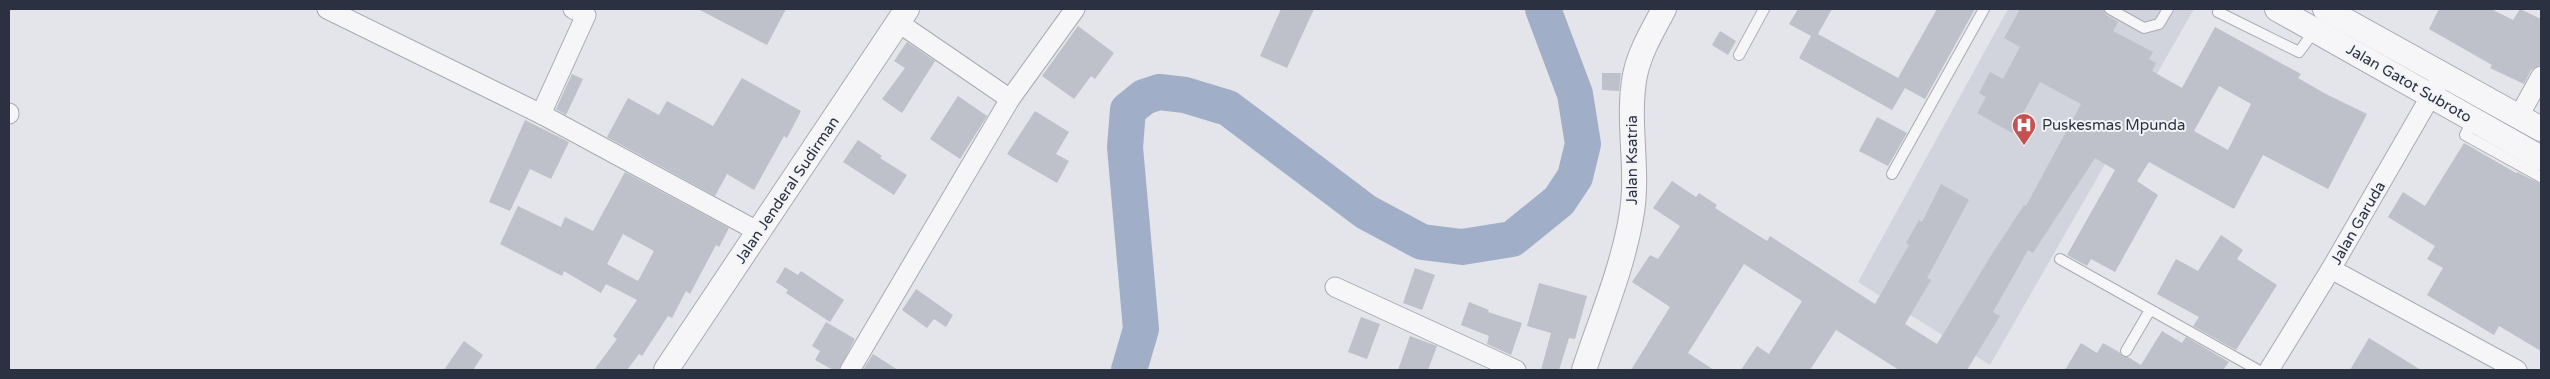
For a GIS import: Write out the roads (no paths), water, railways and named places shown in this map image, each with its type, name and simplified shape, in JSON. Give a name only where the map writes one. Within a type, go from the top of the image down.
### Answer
[{"type":"street","points":[[328,9],[541,114],[759,232]]},
{"type":"street","points":[[541,114],[586,15],[573,9]]},
{"type":"street","points":[[850,370],[1010,99],[1075,9]]},
{"type":"street","name":"Jalan Ksatria","points":[[1584,370],[1621,259],[1632,218],[1634,186],[1632,120],[1635,74],[1642,53],[1664,9]]},
{"type":"street","name":"Jalan Gatot Subroto","points":[[2277,9],[2541,158]]},
{"type":"street","name":"Jalan Gatot Subroto","points":[[2325,9],[2541,129]]},
{"type":"street","points":[[903,16],[1010,99]]},
{"type":"street","name":"Jalan Jenderal Sudirman","points":[[666,370],[903,16]]},
{"type":"street","name":"Jalan Garuda","points":[[2269,370],[2331,269],[2443,75]]},
{"type":"street","points":[[2519,116],[2541,76]]},
{"type":"street","points":[[2331,269],[2517,370]]},
{"type":"street","points":[[1335,287],[1516,370]]},
{"type":"lane","points":[[1739,55],[1764,9]]},
{"type":"lane","points":[[1892,174],[1984,9]]},
{"type":"lane","points":[[2110,9],[2144,28],[2159,24],[2168,9]]},
{"type":"lane","points":[[2219,9],[2218,12],[2299,52],[2315,30]]},
{"type":"lane","points":[[2473,120],[2464,135],[2541,176]]},
{"type":"lane","points":[[2060,259],[2258,370]]},
{"type":"lane","points":[[2126,351],[2150,310]]},
{"type":"waterway","points":[[1129,370],[1141,329],[1125,147],[1128,110],[1144,97],[1159,92],[1185,95],[1228,108],[1366,212],[1422,242],[1462,247],[1512,239],[1559,201],[1575,177],[1583,144],[1575,94],[1543,9]]},
{"type":"place","name":"Puskesmas Mpunda","points":[[2024,146]]}]
